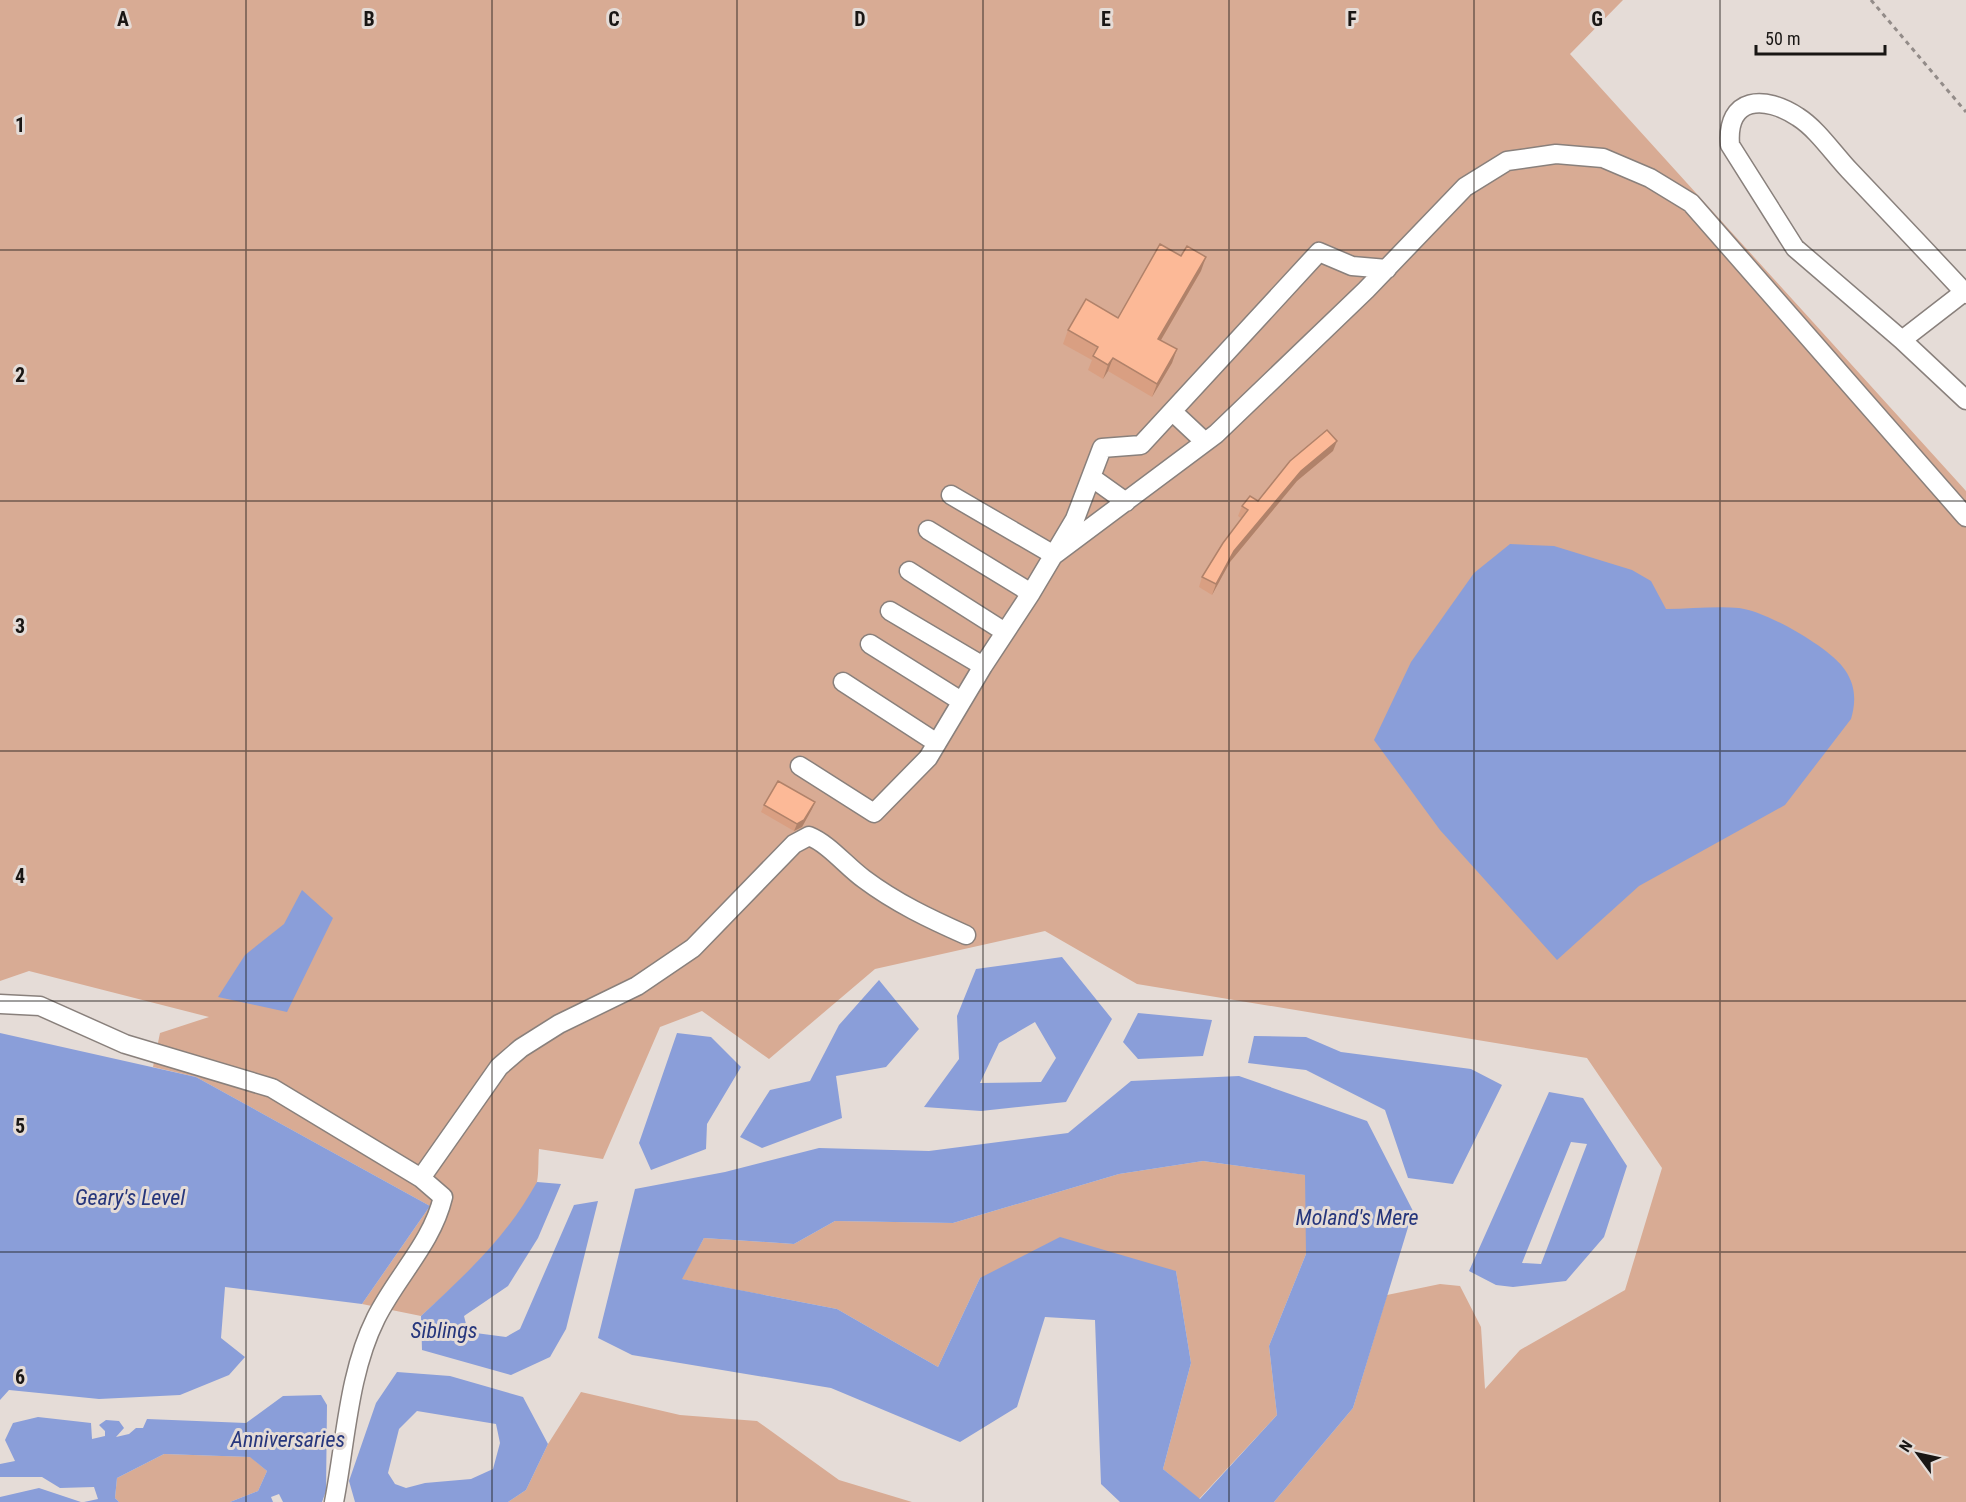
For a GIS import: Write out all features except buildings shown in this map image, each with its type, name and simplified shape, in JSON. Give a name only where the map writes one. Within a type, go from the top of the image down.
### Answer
[{"type":"lane","points":[[1902,340],[1965,293],[1798,117],[1760,103],[1744,106],[1732,117],[1728,127],[1730,145],[1795,248],[1902,340],[1966,400]]},
{"type":"lane","points":[[1054,555],[1205,442],[1387,269],[1465,187],[1507,161],[1556,154],[1603,158],[1650,178],[1691,203],[1966,517]]},
{"type":"lane","points":[[800,766],[874,813],[928,758],[982,666],[1032,592],[1075,519],[1102,448],[1141,445],[1319,252],[1352,266],[1387,269]]},
{"type":"lane","points":[[1173,412],[1205,442]]},
{"type":"lane","points":[[1091,477],[1125,502]]},
{"type":"lane","points":[[951,495],[1054,555]]},
{"type":"lane","points":[[928,530],[1032,592]]},
{"type":"lane","points":[[909,571],[1005,632]]},
{"type":"lane","points":[[890,611],[982,666]]},
{"type":"lane","points":[[870,644],[961,701]]},
{"type":"lane","points":[[843,682],[937,743]]},
{"type":"lane","points":[[421,1178],[478,1093],[499,1067],[521,1048],[558,1024],[637,986],[693,948],[794,844],[809,836],[819,840],[865,880],[915,913],[966,935]]},
{"type":"lane","points":[[0,1004],[40,1006],[125,1044],[272,1088],[421,1178],[442,1197],[437,1222],[376,1318],[372,1329],[356,1375],[334,1502]]},
{"type":"path","points":[[1871,0],[1966,112]]},
{"type":"shaded area","points":[[0,0],[1623,0],[1570,54],[1966,491],[1966,1502],[1274,1502],[1353,1408],[1387,1295],[1440,1284],[1460,1286],[1481,1327],[1485,1389],[1520,1350],[1625,1290],[1662,1168],[1587,1058],[1137,984],[1045,931],[875,969],[769,1059],[702,1011],[660,1027],[603,1159],[539,1149],[537,1182],[518,1217],[487,1254],[421,1316],[362,1304],[430,1206],[196,1077],[153,1067],[160,1033],[209,1017],[29,971],[0,981]]},
{"type":"shaded area","points":[[1203,1161],[1306,1175],[1306,1254],[1269,1346],[1277,1415],[1199,1499],[1163,1469],[1191,1363],[1176,1271],[980,1278],[938,1367],[837,1309],[681,1279],[704,1238],[794,1244],[835,1221],[953,1223],[1119,1174]]},
{"type":"shaded area","points":[[581,1392],[680,1415],[757,1421],[839,1480],[912,1502],[508,1502],[526,1490],[548,1444]]},
{"type":"shaded area","points":[[164,1454],[251,1457],[267,1471],[258,1491],[230,1502],[119,1502],[115,1498],[117,1478]]},
{"type":"water","points":[[1510,544],[1554,546],[1632,570],[1651,581],[1666,609],[1739,608],[1765,616],[1797,632],[1838,661],[1849,676],[1854,694],[1851,719],[1785,805],[1639,886],[1557,960],[1440,830],[1374,740],[1411,662],[1474,573]]},
{"type":"water","points":[[302,890],[333,918],[287,1012],[218,997],[245,955],[284,924]]},
{"type":"water","points":[[1062,957],[1112,1019],[1066,1102],[981,1111],[924,1107],[959,1059],[957,1016],[976,969]],"holes":[[[1035,1022],[1056,1058],[1041,1082],[980,1083],[999,1043]]]},
{"type":"water","points":[[879,980],[919,1029],[886,1067],[836,1076],[842,1118],[762,1148],[740,1137],[770,1090],[810,1081],[839,1025]]},
{"type":"water","points":[[1138,1013],[1212,1020],[1203,1056],[1138,1059],[1123,1042]]},
{"type":"water","name":"Geary's Level","points":[[0,1033],[196,1077],[430,1206],[362,1304],[225,1287],[221,1338],[245,1357],[229,1375],[180,1395],[99,1399],[9,1390],[0,1400]]},
{"type":"water","points":[[677,1033],[711,1037],[741,1067],[707,1124],[706,1149],[651,1170],[639,1143]]},
{"type":"water","points":[[1254,1036],[1306,1037],[1341,1052],[1471,1069],[1502,1085],[1453,1184],[1408,1178],[1385,1110],[1306,1070],[1248,1063]]},
{"type":"water","name":"Moland's Mere","points":[[1239,1076],[1367,1121],[1413,1211],[1353,1408],[1274,1502],[1120,1502],[1101,1484],[1095,1320],[1045,1317],[1017,1407],[960,1442],[831,1388],[632,1355],[598,1338],[635,1189],[725,1172],[819,1148],[929,1151],[1068,1133],[1131,1081]],"holes":[[[1203,1161],[1305,1175],[1306,1254],[1269,1346],[1277,1415],[1200,1499],[1163,1469],[1191,1363],[1176,1271],[1060,1237],[980,1278],[938,1367],[837,1309],[682,1279],[704,1238],[794,1244],[835,1221],[953,1223],[1119,1174]]]},
{"type":"water","points":[[1549,1092],[1583,1098],[1627,1166],[1604,1237],[1566,1281],[1513,1287],[1496,1285],[1469,1271]],"holes":[[[1571,1142],[1587,1144],[1541,1264],[1522,1263]]]},
{"type":"water","name":"Siblings","points":[[537,1182],[561,1184],[538,1238],[508,1286],[464,1316],[468,1332],[506,1337],[520,1329],[574,1205],[598,1201],[566,1329],[550,1357],[511,1375],[422,1350],[421,1316],[499,1238]]},
{"type":"water","points":[[397,1372],[450,1376],[523,1397],[548,1444],[526,1490],[508,1502],[355,1502],[349,1481],[376,1403]],"holes":[[[417,1411],[496,1424],[500,1443],[493,1469],[471,1479],[425,1483],[406,1488],[395,1484],[388,1473],[399,1429]]]},
{"type":"water","name":"Anniversaries","points":[[321,1395],[327,1405],[326,1491],[322,1502],[283,1502],[279,1494],[271,1497],[273,1502],[230,1502],[258,1491],[267,1471],[250,1457],[164,1454],[117,1478],[115,1498],[119,1502],[84,1502],[98,1499],[94,1487],[60,1488],[42,1477],[0,1477],[0,1464],[15,1461],[5,1440],[13,1423],[38,1417],[91,1423],[92,1439],[105,1436],[105,1431],[99,1425],[106,1420],[119,1421],[124,1428],[116,1437],[129,1434],[136,1428],[143,1428],[147,1419],[246,1423],[283,1396]]},
{"type":"water","points":[[39,1488],[81,1502],[0,1502],[0,1497]]}]
